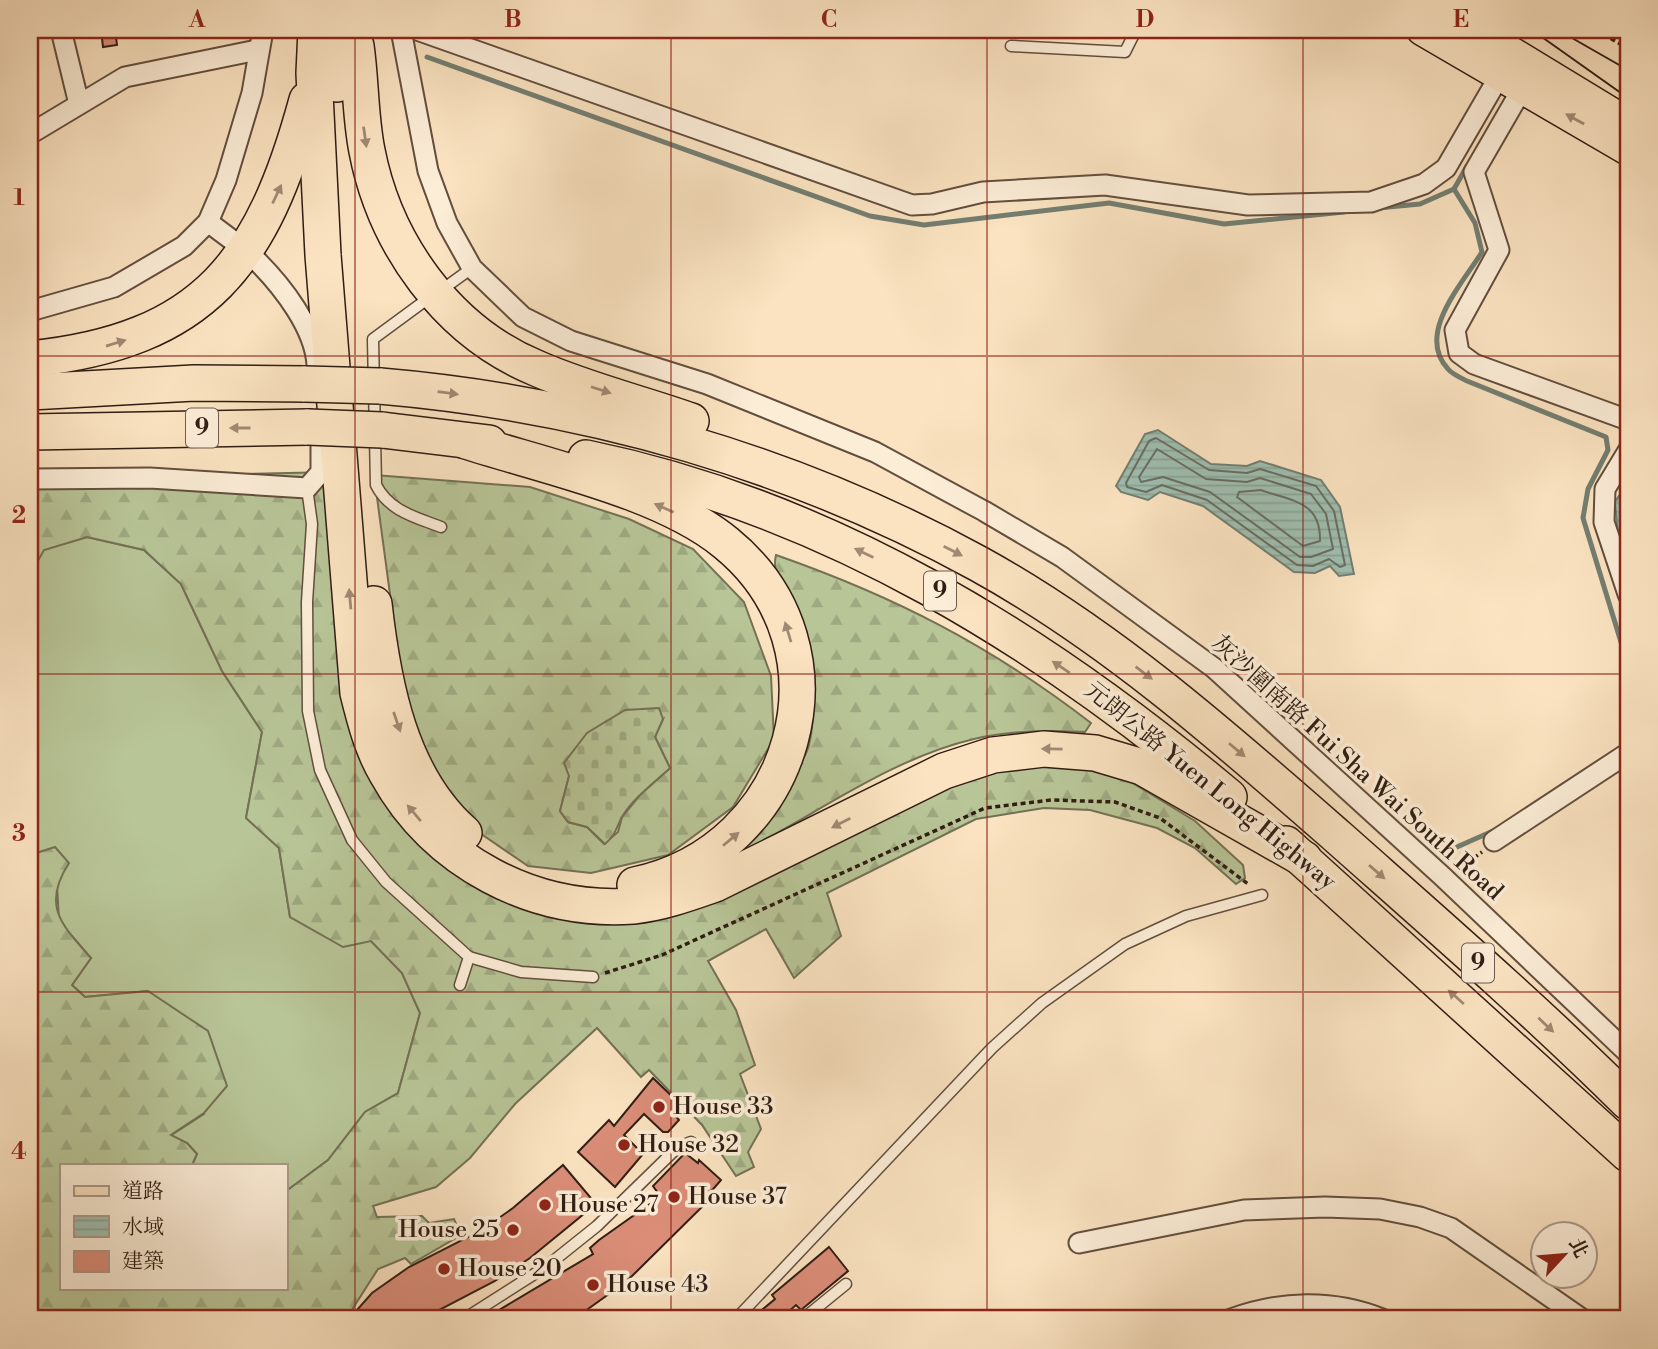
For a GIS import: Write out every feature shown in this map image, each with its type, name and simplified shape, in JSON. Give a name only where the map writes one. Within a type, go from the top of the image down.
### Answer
[{"type":"highway","points":[[316,30],[314,73],[332,387],[358,693],[369,735],[386,774],[410,809],[439,840],[472,866],[510,886],[540,896],[592,906],[634,905],[676,898],[715,884],[968,762],[1018,751],[1044,749],[1095,753],[1142,766],[1304,859]]},
{"type":"highway","points":[[341,30],[336,54],[336,123],[347,336],[380,656],[392,707],[407,748],[429,792],[459,830],[481,848],[526,872],[566,884],[619,888],[659,879],[698,862],[730,841],[766,799],[792,733],[797,691],[793,649],[783,617],[767,588],[745,559],[724,541],[670,510],[619,489],[466,441]]},
{"type":"highway","points":[[353,30],[364,133],[377,187],[412,262],[444,305],[476,333],[536,368],[730,437],[773,457],[848,500]]},
{"type":"highway","points":[[30,359],[88,351],[128,340],[181,314],[217,285],[248,248],[276,198],[314,73]]},
{"type":"highway","name":"元朗公路 Yuen Long Highway","points":[[30,392],[194,383],[380,386],[528,406],[685,441],[848,500],[982,566],[1077,625],[1161,686],[1402,893],[1628,1102]]},
{"type":"highway","name":"元朗公路 Yuen Long Highway","points":[[30,432],[308,427],[382,430],[528,446],[624,466],[676,481],[834,540],[920,580],[996,624],[1118,707],[1304,859],[1628,1154]]},
{"type":"main road","points":[[1422,30],[1628,150]]},
{"type":"main road","points":[[1475,30],[1628,123]]},
{"type":"street","points":[[61,30],[79,104]]},
{"type":"street","points":[[30,311],[114,287],[184,246],[208,222],[226,180],[252,93],[257,50],[263,30]]},
{"type":"street","name":"灰沙圍南路 Fui Sha Wai South Road","points":[[401,30],[428,171],[447,223],[471,268],[523,317],[571,341],[707,384],[875,452],[985,511],[1062,557],[1214,668],[1442,876],[1628,1053]]},
{"type":"street","points":[[416,30],[464,40],[912,205],[932,204],[983,192],[1105,186],[1248,205],[1371,202],[1424,184],[1446,167],[1511,82]]},
{"type":"street","points":[[30,134],[125,77],[257,50]]},
{"type":"street","points":[[1511,82],[1474,172],[1499,250],[1455,330],[1459,353],[1474,364],[1628,420]]},
{"type":"street","points":[[208,222],[240,246]]},
{"type":"street","points":[[30,479],[150,478],[307,488],[318,478],[322,466],[314,344],[269,274],[257,261]]},
{"type":"street","points":[[1628,451],[1605,489],[1604,522],[1628,594]]},
{"type":"street","points":[[1494,841],[1628,753]]},
{"type":"street","points":[[1079,1243],[1244,1210],[1380,1209],[1420,1217],[1451,1228],[1582,1319]]},
{"type":"street","points":[[1242,1317],[1341,1308],[1382,1319]]},
{"type":"lane","points":[[1010,46],[1125,52],[1136,30]]},
{"type":"lane","points":[[443,289],[471,268]]},
{"type":"lane","points":[[426,300],[373,339],[376,485],[383,499],[394,508],[440,527]]},
{"type":"lane","points":[[307,488],[312,524],[307,602],[308,711],[320,770],[352,841],[386,882],[469,957],[521,972],[593,977]]},
{"type":"lane","points":[[736,1319],[992,1048],[1042,1003],[1125,944],[1186,916],[1262,895]]},
{"type":"lane","points":[[460,985],[469,957]]},
{"type":"lane","points":[[464,1319],[547,1266],[597,1226],[677,1148],[691,1142]]},
{"type":"lane","points":[[803,1319],[846,1284]]},
{"type":"path","points":[[1596,30],[1620,44]]},
{"type":"path","points":[[593,977],[662,955],[985,808],[1051,800],[1115,802],[1160,818],[1262,895]]},
{"type":"path","points":[[1442,876],[1468,864],[1494,841]]},
{"type":"green space","points":[[332,472],[343,632],[486,887],[631,904],[986,766],[1057,760],[1131,782],[1195,821],[1243,865],[1245,878],[1236,884],[1195,848],[1157,828],[1090,810],[1044,808],[976,819],[827,893],[841,936],[794,978],[766,929],[708,961],[736,1010],[755,1065],[740,1074],[761,1129],[748,1152],[754,1167],[736,1176],[702,1125],[649,1070],[641,1077],[597,1028],[515,1104],[470,1158],[436,1187],[373,1206],[377,1217],[422,1216],[429,1223],[454,1219],[461,1235],[411,1264],[405,1258],[378,1269],[346,1319],[30,1319],[30,1161],[35,1141],[30,1135],[30,855],[55,847],[69,863],[61,878],[56,903],[64,925],[91,958],[72,985],[85,997],[148,991],[208,1031],[227,1086],[204,1113],[171,1135],[187,1143],[197,1154],[192,1164],[60,1164],[60,1290],[287,1290],[287,1191],[328,1160],[365,1112],[398,1093],[420,1013],[402,973],[371,941],[343,947],[290,917],[279,848],[246,818],[262,732],[222,671],[181,584],[144,550],[87,537],[44,550],[30,575],[30,479]]},
{"type":"green space","points":[[374,475],[530,487],[629,519],[693,549],[744,602],[771,676],[774,739],[733,807],[668,855],[591,873],[528,866],[474,829],[429,776],[405,706]],"holes":[[[663,719],[655,737],[670,768],[640,795],[622,817],[618,832],[604,844],[587,827],[568,822],[560,811],[569,776]]]},
{"type":"green space","points":[[87,537],[144,550],[181,584],[222,671],[262,732],[246,818],[279,848],[290,917],[371,941],[402,973],[420,1013],[398,1093],[365,1112],[328,1160],[287,1191],[287,1164],[192,1164],[197,1154],[187,1143],[170,1136],[204,1114],[148,991],[85,997],[72,985],[91,958],[59,921],[55,848],[30,855],[30,575],[43,550]]},
{"type":"green space","points":[[776,555],[862,588],[941,626],[1016,670],[1091,723],[1085,732],[1015,732],[974,739],[944,748],[886,772],[748,849],[742,842],[799,767],[809,745],[812,728],[813,695],[809,662],[777,578]]},
{"type":"green space","points":[[659,708],[663,719],[655,737],[670,768],[632,803],[605,844],[587,827],[568,822],[560,811],[569,776],[564,763],[587,733],[625,710]]},
{"type":"water","points":[[1158,430],[1211,464],[1247,466],[1260,461],[1321,480],[1340,507],[1354,574],[1339,576],[1330,566],[1315,573],[1294,572],[1203,506],[1160,492],[1148,500],[1121,492],[1116,486],[1145,434]]},
{"type":"water","points":[[1628,482],[1628,568],[1618,535],[1615,502]]},
{"type":"building","points":[[101,30],[115,30],[117,45],[103,47]]},
{"type":"building","points":[[653,1078],[682,1106],[674,1114],[679,1120],[668,1132],[663,1132],[644,1114],[624,1135],[643,1154],[615,1187],[578,1152],[609,1120],[614,1126]]},
{"type":"building","points":[[685,1153],[698,1163],[699,1160],[721,1180],[708,1195],[711,1198],[627,1281],[574,1319],[484,1319],[593,1254],[590,1248],[599,1240],[654,1201],[652,1198],[658,1193],[653,1186]]},
{"type":"building","points":[[563,1165],[596,1204],[530,1258],[495,1281],[422,1319],[349,1319],[372,1293],[409,1267],[482,1230],[513,1208]]},
{"type":"building","points":[[829,1247],[848,1271],[801,1310],[796,1305],[780,1319],[751,1319],[775,1299],[772,1295]]},
{"type":"waterway","points":[[427,57],[870,216],[924,225],[1109,203],[1224,224],[1344,212]]},
{"type":"waterway","points":[[1378,208],[1420,204],[1454,189],[1467,166]]},
{"type":"waterway","points":[[1454,189],[1475,223],[1482,252],[1454,293],[1439,325],[1439,355],[1450,371],[1467,381],[1606,437],[1608,450],[1588,489],[1583,518],[1628,665]]},
{"type":"waterway","points":[[1441,854],[1493,831]]},
{"type":"tram line","points":[[1532,30],[1628,98]]},
{"type":"tram line","points":[[1558,30],[1628,70]]},
{"type":"tram line","points":[[1628,30],[1628,61]]},
{"type":"place","name":"House 33","points":[[659,1107]]},
{"type":"place","name":"House 32","points":[[624,1145]]},
{"type":"place","name":"House 37","points":[[674,1197]]},
{"type":"place","name":"House 27","points":[[545,1205]]},
{"type":"place","name":"House 25","points":[[513,1230]]},
{"type":"place","name":"House 20","points":[[444,1269]]},
{"type":"place","name":"House 43","points":[[593,1285]]}]
